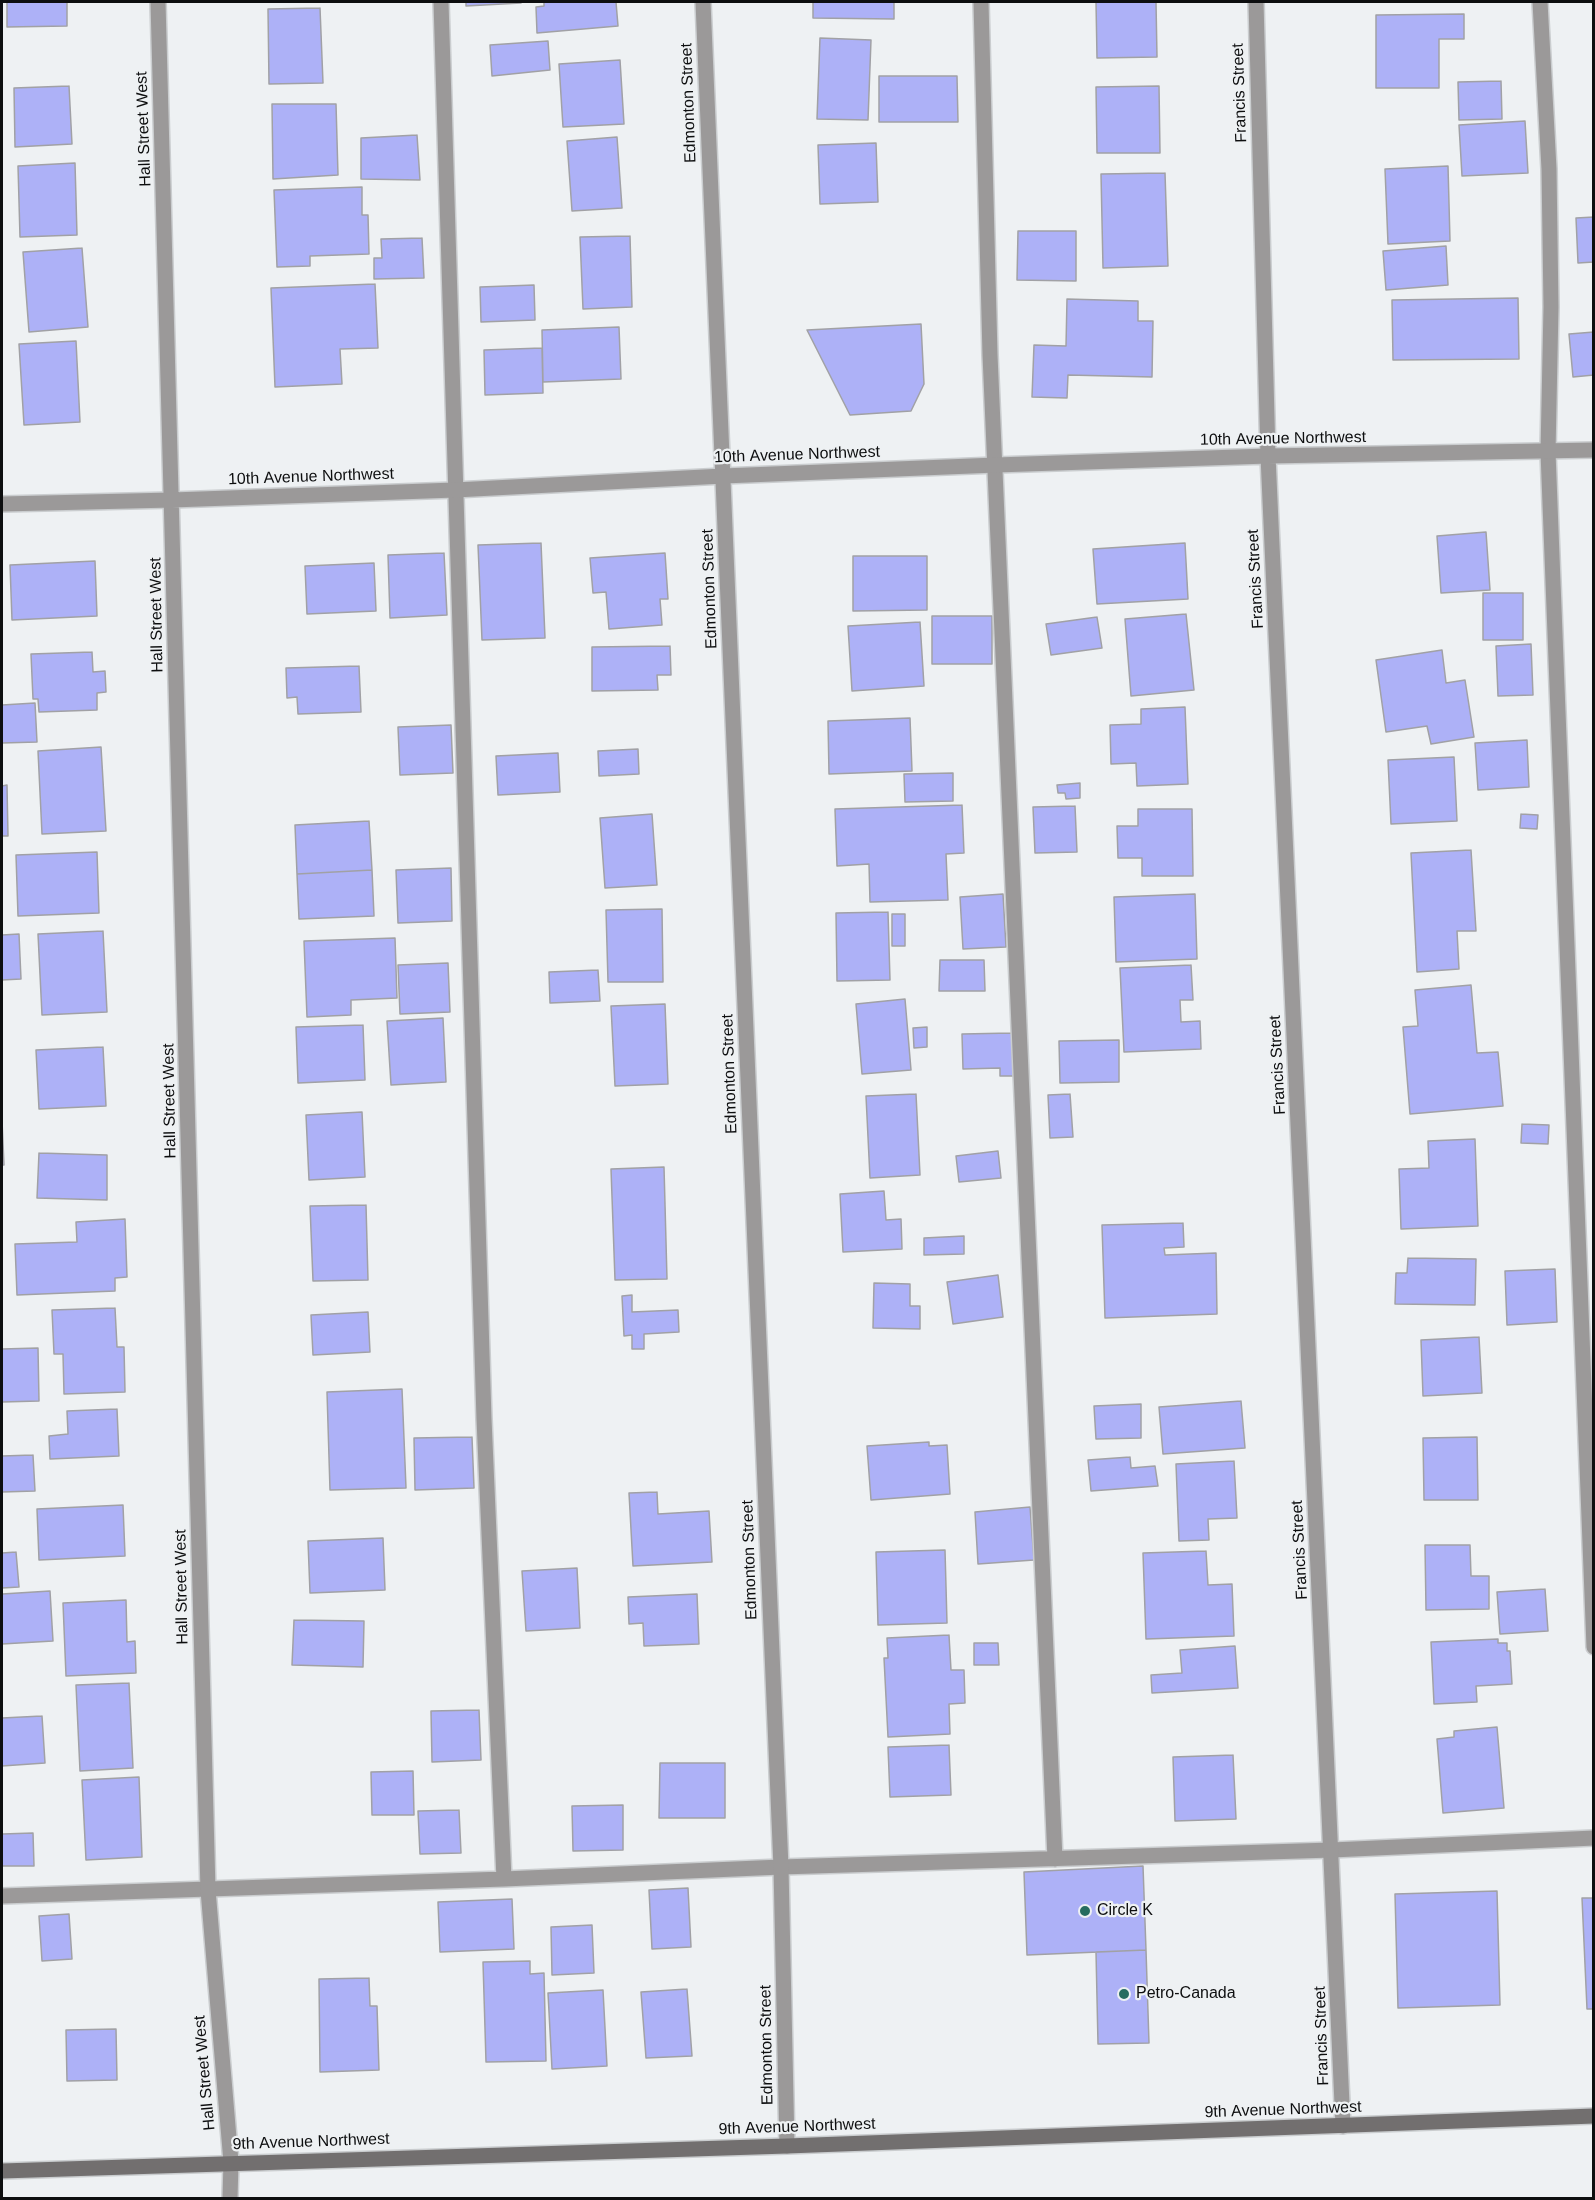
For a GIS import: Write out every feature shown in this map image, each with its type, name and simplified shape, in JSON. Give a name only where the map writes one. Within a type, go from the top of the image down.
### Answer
[{"type":"main road","name":"9th Avenue Northwest","points":[[2,2171],[788,2146],[1593,2116]]},
{"type":"street","name":"Hall Street West","points":[[158,2],[208,1890],[231,2162],[230,2199]]},
{"type":"street","points":[[441,2],[487,1489],[504,1879]]},
{"type":"street","name":"Edmonton Street","points":[[703,2],[781,1867],[788,2146]]},
{"type":"street","points":[[981,2],[990,355],[1055,1859]]},
{"type":"street","name":"Francis Street","points":[[1256,2],[1268,456],[1343,2126]]},
{"type":"street","points":[[1540,2],[1549,169],[1551,307],[1548,452],[1593,1647]]},
{"type":"street","name":"10th Avenue Northwest","points":[[2,504],[455,490],[996,465],[1268,456],[1593,450]]},
{"type":"street","points":[[2,1896],[781,1867],[1332,1850],[1593,1838]]},
{"type":"building","points":[[7,2],[67,2],[67,26],[7,27]]},
{"type":"building","points":[[466,2],[520,2],[521,3],[466,6]]},
{"type":"building","points":[[544,2],[616,2],[618,26],[537,33],[536,7],[544,6]]},
{"type":"building","points":[[813,2],[894,2],[894,19],[813,18]]},
{"type":"building","points":[[1096,2],[1156,2],[1157,57],[1097,58]]},
{"type":"building","points":[[320,8],[323,83],[269,84],[268,9]]},
{"type":"building","points":[[1464,14],[1464,39],[1439,39],[1439,88],[1376,88],[1376,15]]},
{"type":"building","points":[[820,38],[871,40],[868,120],[817,119]]},
{"type":"building","points":[[548,41],[550,70],[492,76],[490,45]]},
{"type":"building","points":[[620,60],[624,124],[563,127],[559,64]]},
{"type":"building","points":[[879,76],[957,76],[958,122],[879,122]]},
{"type":"building","points":[[1501,81],[1502,119],[1459,120],[1458,82]]},
{"type":"building","points":[[69,86],[72,144],[15,147],[14,88]]},
{"type":"building","points":[[1159,86],[1160,153],[1097,153],[1096,87]]},
{"type":"building","points":[[272,104],[336,104],[338,175],[273,179]]},
{"type":"building","points":[[1525,121],[1528,173],[1462,176],[1459,125]]},
{"type":"building","points":[[417,135],[420,180],[361,179],[361,138]]},
{"type":"building","points":[[617,137],[622,208],[572,211],[567,141]]},
{"type":"building","points":[[876,143],[878,202],[820,204],[818,145]]},
{"type":"building","points":[[75,163],[77,235],[20,237],[18,166]]},
{"type":"building","points":[[1448,166],[1450,241],[1388,244],[1385,169]]},
{"type":"building","points":[[1165,173],[1168,266],[1103,268],[1101,174]]},
{"type":"building","points":[[362,187],[362,215],[368,215],[369,254],[310,256],[310,266],[277,267],[274,190]]},
{"type":"building","points":[[1594,217],[1594,262],[1578,263],[1576,218]]},
{"type":"building","points":[[1018,231],[1076,231],[1076,281],[1017,280]]},
{"type":"building","points":[[630,236],[632,307],[583,309],[580,237]]},
{"type":"building","points":[[422,238],[424,278],[374,279],[374,258],[382,258],[381,239]]},
{"type":"building","points":[[1446,246],[1448,285],[1386,290],[1383,251]]},
{"type":"building","points":[[82,248],[88,327],[29,332],[23,252]]},
{"type":"building","points":[[375,284],[378,348],[340,349],[342,384],[275,387],[271,288]]},
{"type":"building","points":[[534,285],[535,320],[481,322],[480,287]]},
{"type":"building","points":[[1518,298],[1519,359],[1393,360],[1392,300]]},
{"type":"building","points":[[1067,299],[1138,301],[1138,321],[1153,321],[1152,377],[1068,375],[1067,398],[1032,397],[1034,345],[1066,346]]},
{"type":"building","points":[[921,324],[924,384],[911,411],[850,415],[807,330]]},
{"type":"building","points":[[619,327],[621,379],[543,382],[542,330]]},
{"type":"building","points":[[1594,332],[1594,375],[1573,377],[1569,334]]},
{"type":"building","points":[[76,341],[80,422],[24,425],[19,344]]},
{"type":"building","points":[[542,348],[543,393],[485,395],[484,350]]},
{"type":"building","points":[[1486,532],[1490,590],[1441,593],[1437,536]]},
{"type":"building","points":[[541,543],[545,638],[482,640],[478,545]]},
{"type":"building","points":[[1185,543],[1188,599],[1097,604],[1093,549]]},
{"type":"building","points":[[444,553],[447,615],[390,618],[388,555]]},
{"type":"building","points":[[665,553],[668,599],[660,599],[662,625],[609,629],[606,592],[593,593],[590,558]]},
{"type":"building","points":[[853,556],[927,556],[927,610],[853,611]]},
{"type":"building","points":[[95,561],[97,616],[12,620],[10,565]]},
{"type":"building","points":[[374,563],[376,611],[307,614],[305,566]]},
{"type":"building","points":[[1483,593],[1523,593],[1523,640],[1483,640]]},
{"type":"building","points":[[1186,614],[1194,690],[1131,696],[1125,619]]},
{"type":"building","points":[[932,616],[992,616],[992,664],[932,664]]},
{"type":"building","points":[[1097,617],[1102,648],[1051,655],[1046,624]]},
{"type":"building","points":[[920,622],[924,686],[852,691],[848,626]]},
{"type":"building","points":[[1531,644],[1533,695],[1498,696],[1496,646]]},
{"type":"building","points":[[670,646],[671,675],[657,675],[658,690],[592,691],[592,647]]},
{"type":"building","points":[[1442,650],[1446,683],[1465,680],[1474,737],[1431,744],[1427,726],[1386,732],[1376,660]]},
{"type":"building","points":[[92,652],[93,672],[105,671],[106,692],[97,693],[97,710],[39,712],[38,699],[33,699],[31,654]]},
{"type":"building","points":[[359,666],[361,712],[298,714],[297,697],[287,698],[286,668]]},
{"type":"building","points":[[35,703],[37,742],[2,743],[2,705]]},
{"type":"building","points":[[1185,707],[1188,784],[1137,786],[1136,763],[1111,764],[1110,725],[1141,724],[1141,709]]},
{"type":"building","points":[[910,718],[912,771],[829,774],[828,721]]},
{"type":"building","points":[[451,725],[453,773],[400,775],[398,727]]},
{"type":"building","points":[[1527,740],[1529,787],[1478,790],[1475,743]]},
{"type":"building","points":[[101,747],[106,831],[42,834],[38,751]]},
{"type":"building","points":[[638,749],[639,774],[599,776],[598,751]]},
{"type":"building","points":[[558,753],[560,792],[498,795],[496,756]]},
{"type":"building","points":[[1454,757],[1457,821],[1391,824],[1388,760]]},
{"type":"building","points":[[953,773],[953,801],[905,802],[904,774]]},
{"type":"building","points":[[1080,783],[1080,798],[1066,799],[1065,793],[1058,793],[1057,785]]},
{"type":"building","points":[[7,785],[8,836],[2,836],[2,786]]},
{"type":"building","points":[[962,805],[964,853],[946,854],[948,900],[870,902],[869,864],[837,866],[835,809]]},
{"type":"building","points":[[1075,806],[1077,852],[1035,853],[1033,807]]},
{"type":"building","points":[[1138,809],[1192,809],[1193,876],[1142,876],[1142,858],[1118,858],[1117,826],[1138,826]]},
{"type":"building","points":[[652,814],[657,885],[605,888],[600,818]]},
{"type":"building","points":[[1521,814],[1538,815],[1537,829],[1520,828]]},
{"type":"building","points":[[369,821],[372,870],[297,874],[295,825]]},
{"type":"building","points":[[1471,850],[1476,931],[1457,931],[1459,969],[1417,972],[1411,853]]},
{"type":"building","points":[[97,852],[99,913],[18,916],[16,855]]},
{"type":"building","points":[[451,868],[452,921],[398,923],[396,870]]},
{"type":"building","points":[[372,870],[374,916],[299,919],[297,874]]},
{"type":"building","points":[[1003,894],[1006,947],[963,949],[960,897]]},
{"type":"building","points":[[1195,894],[1197,959],[1116,962],[1114,897]]},
{"type":"building","points":[[662,909],[663,982],[608,982],[606,910]]},
{"type":"building","points":[[888,912],[890,980],[837,981],[836,913]]},
{"type":"building","points":[[892,914],[905,914],[905,946],[892,946]]},
{"type":"building","points":[[103,931],[107,1012],[42,1015],[38,934]]},
{"type":"building","points":[[19,934],[21,979],[2,980],[2,935]]},
{"type":"building","points":[[395,938],[397,998],[351,1000],[351,1015],[307,1017],[304,941]]},
{"type":"building","points":[[940,960],[984,960],[985,991],[939,991]]},
{"type":"building","points":[[448,963],[450,1012],[400,1014],[398,965]]},
{"type":"building","points":[[1191,965],[1193,1000],[1180,1000],[1181,1022],[1200,1021],[1201,1049],[1124,1052],[1120,968]]},
{"type":"building","points":[[598,970],[600,1001],[550,1003],[549,972]]},
{"type":"building","points":[[1471,985],[1477,1053],[1498,1052],[1503,1106],[1410,1114],[1403,1027],[1418,1026],[1415,990]]},
{"type":"building","points":[[905,999],[911,1070],[862,1074],[856,1004]]},
{"type":"building","points":[[665,1004],[668,1084],[615,1086],[611,1006]]},
{"type":"building","points":[[443,1018],[446,1082],[391,1085],[387,1021]]},
{"type":"building","points":[[363,1025],[365,1080],[298,1083],[296,1027]]},
{"type":"building","points":[[927,1027],[927,1047],[914,1048],[913,1028]]},
{"type":"building","points":[[1012,1033],[1013,1076],[1000,1076],[1000,1068],[963,1069],[962,1034]]},
{"type":"building","points":[[1119,1040],[1119,1082],[1060,1083],[1059,1041]]},
{"type":"building","points":[[103,1047],[106,1106],[39,1109],[36,1050]]},
{"type":"building","points":[[916,1094],[920,1175],[870,1178],[866,1096]]},
{"type":"building","points":[[1070,1094],[1073,1137],[1050,1138],[1048,1095]]},
{"type":"building","points":[[362,1112],[365,1177],[309,1180],[306,1115]]},
{"type":"building","points":[[2,1121],[4,1165],[2,1165]]},
{"type":"building","points":[[1522,1124],[1549,1125],[1548,1144],[1521,1143]]},
{"type":"building","points":[[1475,1139],[1478,1226],[1401,1229],[1399,1169],[1429,1168],[1428,1141]]},
{"type":"building","points":[[998,1151],[1001,1178],[959,1182],[956,1156]]},
{"type":"building","points":[[39,1153],[107,1155],[107,1200],[37,1198]]},
{"type":"building","points":[[664,1167],[667,1279],[615,1280],[611,1169]]},
{"type":"building","points":[[884,1191],[886,1220],[901,1219],[902,1249],[843,1252],[840,1194]]},
{"type":"building","points":[[366,1205],[368,1280],[313,1281],[310,1206]]},
{"type":"building","points":[[125,1219],[127,1277],[115,1278],[115,1291],[17,1295],[15,1244],[77,1242],[76,1222]]},
{"type":"building","points":[[1183,1223],[1184,1247],[1164,1248],[1165,1255],[1216,1253],[1217,1314],[1105,1318],[1102,1225]]},
{"type":"building","points":[[964,1236],[964,1254],[924,1255],[924,1238]]},
{"type":"building","points":[[1408,1258],[1476,1259],[1475,1305],[1395,1304],[1396,1273],[1407,1273]]},
{"type":"building","points":[[1555,1269],[1557,1322],[1507,1325],[1505,1271]]},
{"type":"building","points":[[998,1275],[1003,1317],[953,1324],[947,1282]]},
{"type":"building","points":[[874,1283],[910,1284],[910,1306],[920,1306],[920,1329],[873,1328]]},
{"type":"building","points":[[632,1295],[632,1312],[678,1310],[679,1332],[644,1334],[644,1349],[632,1349],[632,1335],[624,1336],[622,1296]]},
{"type":"building","points":[[115,1308],[117,1347],[124,1347],[125,1392],[64,1394],[63,1354],[54,1354],[52,1310]]},
{"type":"building","points":[[368,1312],[370,1352],[313,1355],[311,1315]]},
{"type":"building","points":[[1479,1337],[1482,1393],[1423,1396],[1421,1340]]},
{"type":"building","points":[[38,1348],[39,1401],[2,1402],[2,1349]]},
{"type":"building","points":[[402,1389],[406,1488],[330,1490],[327,1392]]},
{"type":"building","points":[[1241,1401],[1245,1448],[1163,1454],[1159,1407]]},
{"type":"building","points":[[1141,1404],[1141,1438],[1096,1439],[1094,1406]]},
{"type":"building","points":[[117,1409],[119,1456],[50,1459],[49,1436],[68,1434],[67,1411]]},
{"type":"building","points":[[472,1437],[474,1488],[415,1490],[414,1438]]},
{"type":"building","points":[[1477,1437],[1478,1500],[1424,1500],[1423,1438]]},
{"type":"building","points":[[929,1442],[929,1446],[947,1445],[950,1494],[871,1500],[867,1446]]},
{"type":"building","points":[[33,1455],[35,1491],[2,1492],[2,1456]]},
{"type":"building","points":[[1130,1457],[1131,1468],[1155,1466],[1158,1486],[1091,1491],[1088,1460]]},
{"type":"building","points":[[1234,1461],[1237,1518],[1208,1519],[1209,1540],[1179,1541],[1176,1464]]},
{"type":"building","points":[[657,1492],[658,1514],[709,1511],[712,1562],[633,1566],[629,1493]]},
{"type":"building","points":[[123,1505],[125,1556],[39,1560],[37,1509]]},
{"type":"building","points":[[1030,1507],[1034,1560],[978,1564],[975,1512]]},
{"type":"building","points":[[383,1538],[385,1590],[310,1593],[308,1541]]},
{"type":"building","points":[[1425,1545],[1470,1545],[1471,1576],[1489,1576],[1489,1609],[1426,1610]]},
{"type":"building","points":[[945,1550],[947,1623],[878,1625],[876,1552]]},
{"type":"building","points":[[1206,1551],[1208,1585],[1232,1584],[1234,1636],[1146,1639],[1143,1553]]},
{"type":"building","points":[[16,1552],[19,1587],[2,1588],[2,1553]]},
{"type":"building","points":[[577,1568],[580,1628],[526,1631],[522,1571]]},
{"type":"building","points":[[1545,1589],[1548,1631],[1500,1634],[1497,1592]]},
{"type":"building","points":[[50,1591],[53,1641],[2,1644],[2,1594]]},
{"type":"building","points":[[697,1594],[699,1644],[644,1646],[643,1623],[629,1624],[628,1597]]},
{"type":"building","points":[[126,1600],[127,1642],[135,1641],[136,1673],[66,1676],[63,1603]]},
{"type":"building","points":[[294,1620],[364,1621],[363,1667],[292,1665]]},
{"type":"building","points":[[949,1635],[951,1670],[964,1670],[965,1703],[949,1704],[950,1734],[888,1737],[884,1658],[888,1658],[887,1638]]},
{"type":"building","points":[[1498,1639],[1498,1643],[1507,1643],[1507,1651],[1510,1651],[1512,1684],[1476,1686],[1477,1702],[1434,1704],[1431,1642]]},
{"type":"building","points":[[974,1643],[998,1643],[999,1665],[974,1665]]},
{"type":"building","points":[[1235,1646],[1238,1688],[1152,1693],[1151,1675],[1182,1673],[1180,1650]]},
{"type":"building","points":[[129,1683],[133,1768],[80,1771],[76,1685]]},
{"type":"building","points":[[479,1710],[481,1760],[432,1762],[431,1711]]},
{"type":"building","points":[[42,1716],[45,1763],[2,1766],[2,1718]]},
{"type":"building","points":[[1497,1727],[1504,1808],[1443,1813],[1437,1739],[1454,1737],[1454,1731]]},
{"type":"building","points":[[949,1745],[951,1795],[890,1797],[888,1747]]},
{"type":"building","points":[[1233,1755],[1236,1819],[1175,1821],[1173,1757]]},
{"type":"building","points":[[660,1763],[725,1763],[725,1818],[659,1818]]},
{"type":"building","points":[[413,1771],[414,1815],[372,1815],[371,1772]]},
{"type":"building","points":[[139,1777],[142,1857],[86,1860],[82,1780]]},
{"type":"building","points":[[623,1805],[623,1850],[573,1851],[572,1806]]},
{"type":"building","points":[[459,1810],[461,1853],[420,1854],[418,1811]]},
{"type":"building","points":[[33,1833],[34,1866],[2,1866],[2,1834]]},
{"type":"building","name":"Circle K","points":[[1143,1866],[1146,1950],[1027,1955],[1024,1872]]},
{"type":"building","points":[[688,1888],[691,1947],[652,1949],[649,1890]]},
{"type":"building","points":[[1497,1891],[1500,2005],[1398,2008],[1395,1894]]},
{"type":"building","points":[[1582,1898],[1594,1898],[1594,2009],[1587,2009]]},
{"type":"building","points":[[512,1899],[514,1949],[440,1952],[438,1902]]},
{"type":"building","points":[[69,1914],[72,1959],[42,1961],[39,1916]]},
{"type":"building","points":[[592,1925],[594,1973],[552,1975],[551,1927]]},
{"type":"building","points":[[1146,1950],[1149,2043],[1098,2044],[1096,1952]]},
{"type":"building","points":[[530,1961],[530,1974],[544,1973],[546,2061],[486,2062],[483,1962]]},
{"type":"building","points":[[369,1978],[370,2006],[377,2006],[379,2070],[320,2072],[319,1979]]},
{"type":"building","points":[[687,1989],[692,2056],[646,2058],[641,1992]]},
{"type":"building","points":[[603,1990],[607,2066],[552,2069],[548,1993]]},
{"type":"building","points":[[116,2029],[117,2080],[67,2081],[66,2030]]},
{"type":"place","name":"Circle K","points":[[1085,1911]]},
{"type":"place","name":"Petro-Canada","points":[[1124,1994]]}]
